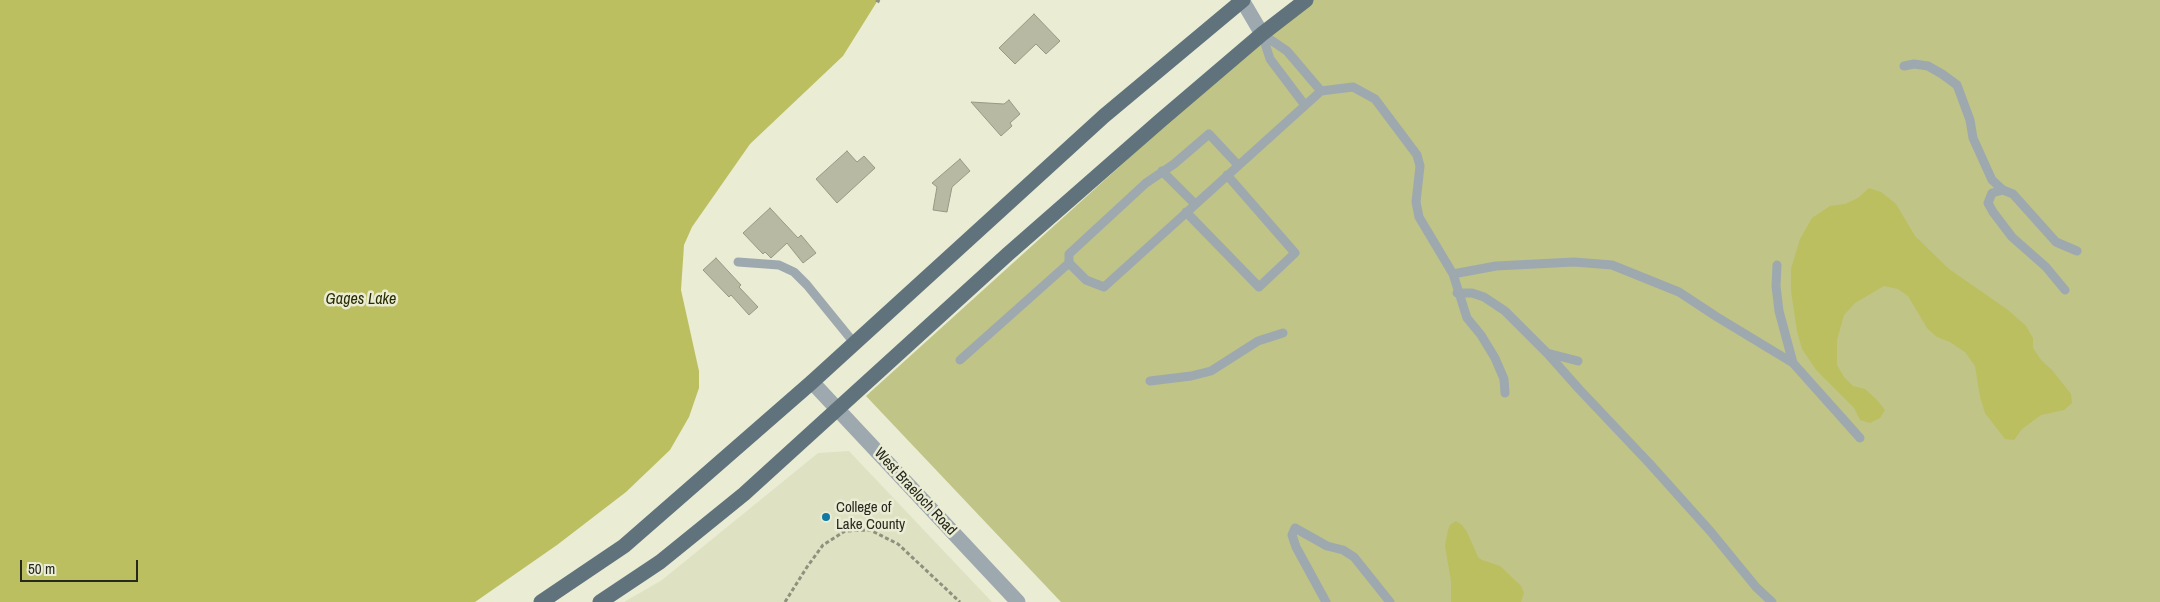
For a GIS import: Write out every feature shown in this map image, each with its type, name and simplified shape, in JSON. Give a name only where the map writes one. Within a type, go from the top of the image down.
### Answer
[{"type":"main road","points":[[541,602],[624,546],[855,344],[1104,116],[1242,0]]},
{"type":"main road","points":[[600,602],[660,562],[744,494],[1016,248],[1262,34],[1306,0]]},
{"type":"street","points":[[1242,0],[1262,34]]},
{"type":"street","name":"West Braeloch Road","points":[[812,382],[1018,602]]},
{"type":"lane","points":[[1262,34],[1287,51],[1321,91]]},
{"type":"lane","points":[[1262,34],[1270,59],[1304,104]]},
{"type":"lane","points":[[1904,66],[1914,64],[1928,66],[1957,85],[1970,120],[1973,138],[1992,180],[2003,190],[2013,194],[2056,242],[2077,251]]},
{"type":"lane","points":[[1238,165],[1209,134],[1146,183],[1069,254],[1069,264],[1086,280],[1104,288],[1186,212],[1238,165],[1304,104],[1321,91],[1353,87],[1375,98],[1417,155],[1420,166],[1416,202],[1419,217],[1453,274],[1467,318],[1481,335],[1494,358],[1504,379],[1505,393]]},
{"type":"lane","points":[[1162,172],[1195,204]]},
{"type":"lane","points":[[1186,212],[1260,287],[1295,254],[1227,175]]},
{"type":"lane","points":[[2003,190],[1992,192],[1988,202],[1993,212],[2012,237],[2046,267],[2065,290]]},
{"type":"lane","points":[[738,262],[779,265],[794,272],[807,285],[855,344]]},
{"type":"lane","points":[[1453,274],[1496,266],[1574,262],[1612,265],[1679,292],[1717,318],[1793,363],[1860,438]]},
{"type":"lane","points":[[960,360],[1069,264]]},
{"type":"lane","points":[[1777,265],[1778,311],[1793,363]]},
{"type":"lane","points":[[1458,293],[1472,293],[1505,311],[1547,353],[1656,471],[1711,532],[1756,587],[1772,602]]},
{"type":"lane","points":[[1150,381],[1190,376],[1211,371],[1258,341],[1284,333]]},
{"type":"lane","points":[[1547,353],[1578,361]]},
{"type":"lane","points":[[1326,602],[1296,547],[1292,536],[1295,528],[1327,546],[1343,550],[1354,557],[1390,602]]},
{"type":"path","points":[[785,602],[806,567],[823,545],[845,531],[870,530],[898,544],[960,602]]},
{"type":"shaded area","points":[[1309,0],[2160,0],[2160,602],[1061,602],[866,396],[1277,24]]},
{"type":"shaded area","name":"College of Lake County","points":[[849,451],[992,602],[624,602],[662,580],[818,453]]},
{"type":"water","name":"Gages Lake","points":[[0,0],[878,0],[843,56],[750,144],[692,227],[684,245],[681,290],[699,371],[699,388],[689,417],[670,450],[626,492],[557,545],[475,602],[0,602]]},
{"type":"water","points":[[1869,188],[1881,192],[1896,204],[1915,236],[1949,269],[2008,310],[2026,326],[2033,338],[2033,348],[2071,394],[2072,403],[2064,410],[2041,415],[2022,429],[2014,440],[2005,439],[1985,413],[1980,397],[1975,366],[1965,352],[1950,342],[1937,337],[1927,328],[1908,296],[1898,289],[1884,286],[1855,303],[1844,315],[1837,340],[1837,365],[1844,377],[1853,386],[1865,389],[1885,410],[1880,418],[1870,423],[1860,420],[1854,408],[1817,371],[1802,349],[1797,331],[1791,291],[1791,269],[1800,239],[1812,218],[1830,206],[1845,204],[1858,198]]},
{"type":"water","points":[[1456,521],[1467,532],[1478,557],[1500,566],[1521,586],[1524,593],[1521,602],[1451,602],[1451,581],[1445,546],[1450,525]]},
{"type":"building","points":[[1034,14],[1060,41],[1046,54],[1036,44],[1015,64],[999,48]]},
{"type":"building","points":[[1009,100],[1020,114],[1010,123],[1012,126],[1001,136],[971,102],[1004,104]]},
{"type":"building","points":[[847,151],[857,162],[864,156],[875,168],[837,203],[816,179]]},
{"type":"building","points":[[960,159],[970,171],[952,187],[947,212],[933,210],[937,187],[932,183]]},
{"type":"building","points":[[770,208],[798,238],[801,235],[816,253],[803,263],[787,243],[771,258],[765,252],[763,254],[743,233]]},
{"type":"building","points":[[716,258],[758,307],[749,315],[731,295],[729,297],[703,270]]},
{"type":"place","name":"College of Lake County","points":[[826,517]]}]
